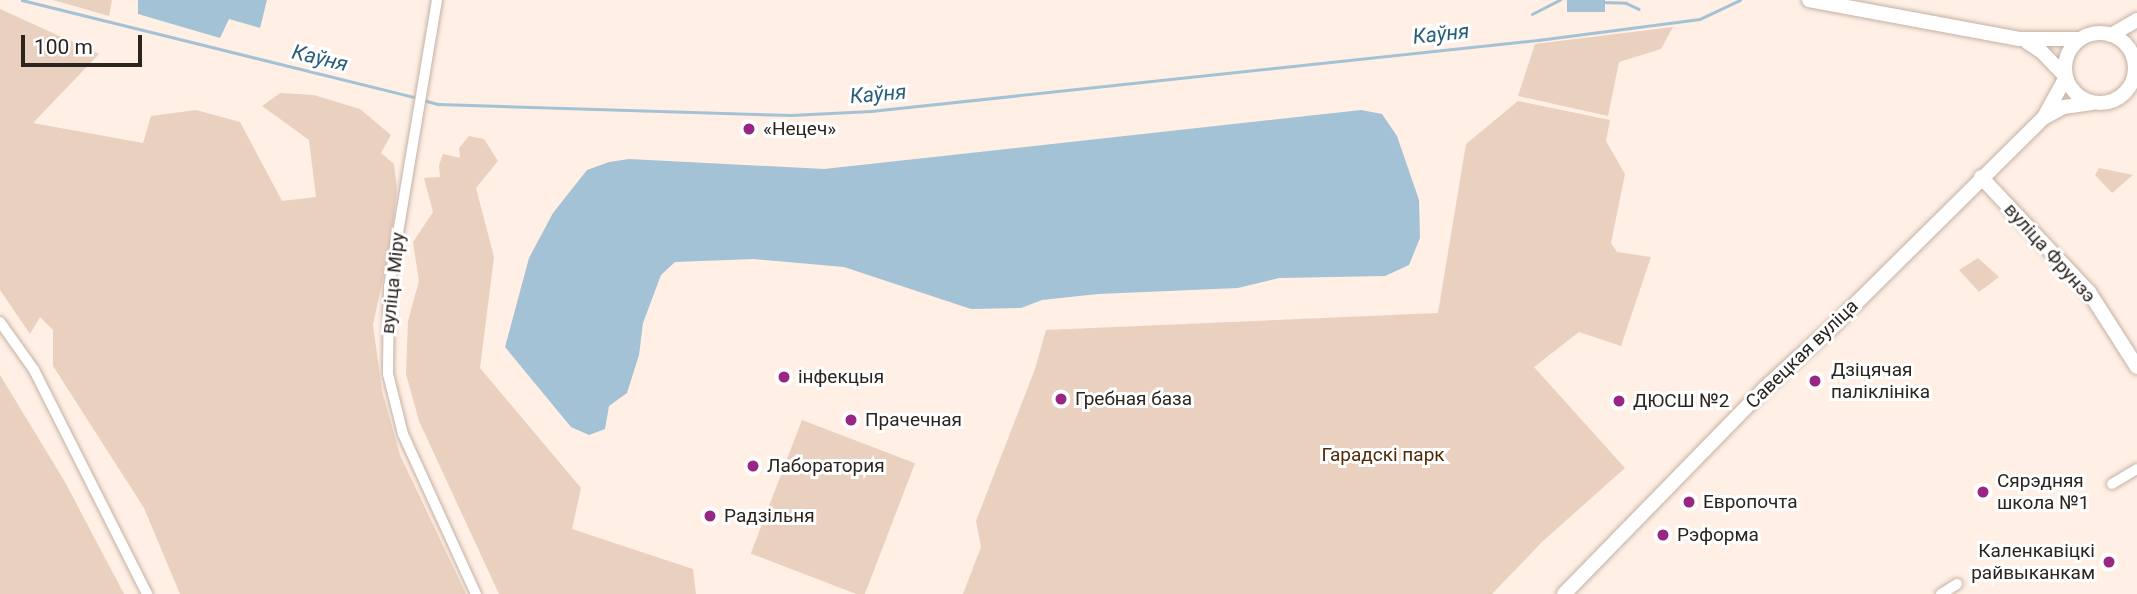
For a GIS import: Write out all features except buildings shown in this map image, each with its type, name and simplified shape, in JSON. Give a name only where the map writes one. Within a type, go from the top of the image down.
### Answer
[{"type":"main road","points":[[1809,0],[2019,39],[2078,39],[2097,32],[2111,35],[2135,53],[2131,89],[2111,102],[2094,103],[2079,97],[2041,51],[2019,39]]},
{"type":"main road","points":[[2111,35],[2137,20]]},
{"type":"main road","points":[[2065,77],[2066,56],[2078,39]]},
{"type":"main road","name":"Савецкая вуліца","points":[[2044,117],[2065,77]]},
{"type":"main road","name":"Савецкая вуліца","points":[[1564,594],[1765,388],[1832,327],[2044,117],[2064,107],[2094,103]]},
{"type":"main road","name":"вуліца Фрунзэ","points":[[1982,177],[2089,292],[2137,367]]},
{"type":"street","name":"вуліца Міру","points":[[437,0],[389,287],[388,374],[403,434],[476,594]]},
{"type":"street","points":[[0,322],[34,370],[147,594]]},
{"type":"street","points":[[2112,484],[2137,469]]},
{"type":"street","points":[[1941,594],[1958,584]]},
{"type":"green space","points":[[53,0],[112,0],[109,16]]},
{"type":"green space","points":[[0,9],[99,54],[33,123],[143,143],[151,116],[196,110],[240,122],[282,201],[316,197],[309,140],[262,106],[280,93],[314,95],[360,109],[391,135],[381,153],[394,164],[397,189],[391,241],[373,325],[382,391],[400,455],[466,594],[180,594],[144,508],[53,366],[53,330],[40,317],[30,334],[0,290]]},
{"type":"green space","points":[[1673,27],[1661,49],[1619,62],[1608,116],[1518,96],[1535,44]]},
{"type":"green space","name":"Гарадскі парк","points":[[1518,101],[1610,120],[1606,141],[1625,174],[1611,243],[1617,252],[1651,257],[1621,346],[1579,332],[1534,367],[1625,468],[1542,542],[1492,594],[963,594],[981,547],[976,521],[1035,369],[1046,330],[1438,313],[1466,144]]},
{"type":"green space","points":[[469,136],[484,139],[498,161],[476,188],[494,257],[480,368],[581,488],[572,529],[693,569],[696,594],[499,594],[419,421],[406,374],[408,321],[419,281],[413,242],[433,212],[424,178],[440,177],[439,165],[443,154],[460,158],[459,148]]},
{"type":"green space","points":[[2099,168],[2133,175],[2112,193],[2095,175]]},
{"type":"green space","points":[[1978,258],[1999,277],[1979,292],[1959,270]]},
{"type":"green space","points":[[0,375],[65,482],[124,594],[0,594]]},
{"type":"green space","points":[[802,420],[915,463],[865,594],[856,594],[751,554]]},
{"type":"water","points":[[138,0],[267,0],[260,28],[229,19],[220,38],[138,14]]},
{"type":"water","points":[[1567,0],[1605,0],[1605,12],[1567,12]]},
{"type":"water","points":[[1361,110],[1382,114],[1397,136],[1419,200],[1420,238],[1409,265],[1385,276],[1279,278],[1238,288],[1098,294],[1042,300],[1021,308],[971,309],[844,267],[754,259],[675,262],[661,275],[643,323],[639,355],[627,393],[609,406],[605,429],[589,435],[571,427],[505,347],[529,258],[553,213],[587,170],[609,162],[629,159],[824,169]]},
{"type":"waterway","name":"Каўня","points":[[22,0],[417,98]]},
{"type":"waterway","points":[[1532,14],[1560,0]]},
{"type":"waterway","name":"Каўня","points":[[423,100],[438,104],[791,115],[871,111],[1538,40],[1700,19],[1740,0]]},
{"type":"waterway","points":[[1602,2],[1626,3],[1639,9]]},
{"type":"place","name":"«Нецеч»","points":[[749,129]]},
{"type":"place","name":"інфекцыя","points":[[784,377]]},
{"type":"place","name":"Дзіцячая паліклініка","points":[[1815,381]]},
{"type":"place","name":"Гребная база","points":[[1061,399]]},
{"type":"place","name":"ДЮСШ №2","points":[[1619,401]]},
{"type":"place","name":"Прачечная","points":[[851,420]]},
{"type":"place","name":"Лаборатория","points":[[753,466]]},
{"type":"place","name":"Сярэдняя школа №1","points":[[1983,492]]},
{"type":"place","name":"Европочта","points":[[1689,502]]},
{"type":"place","name":"Радзільня","points":[[710,516]]},
{"type":"place","name":"Рэформа","points":[[1663,535]]},
{"type":"place","name":"Каленкавіцкі райвыканкам","points":[[2109,562]]}]
